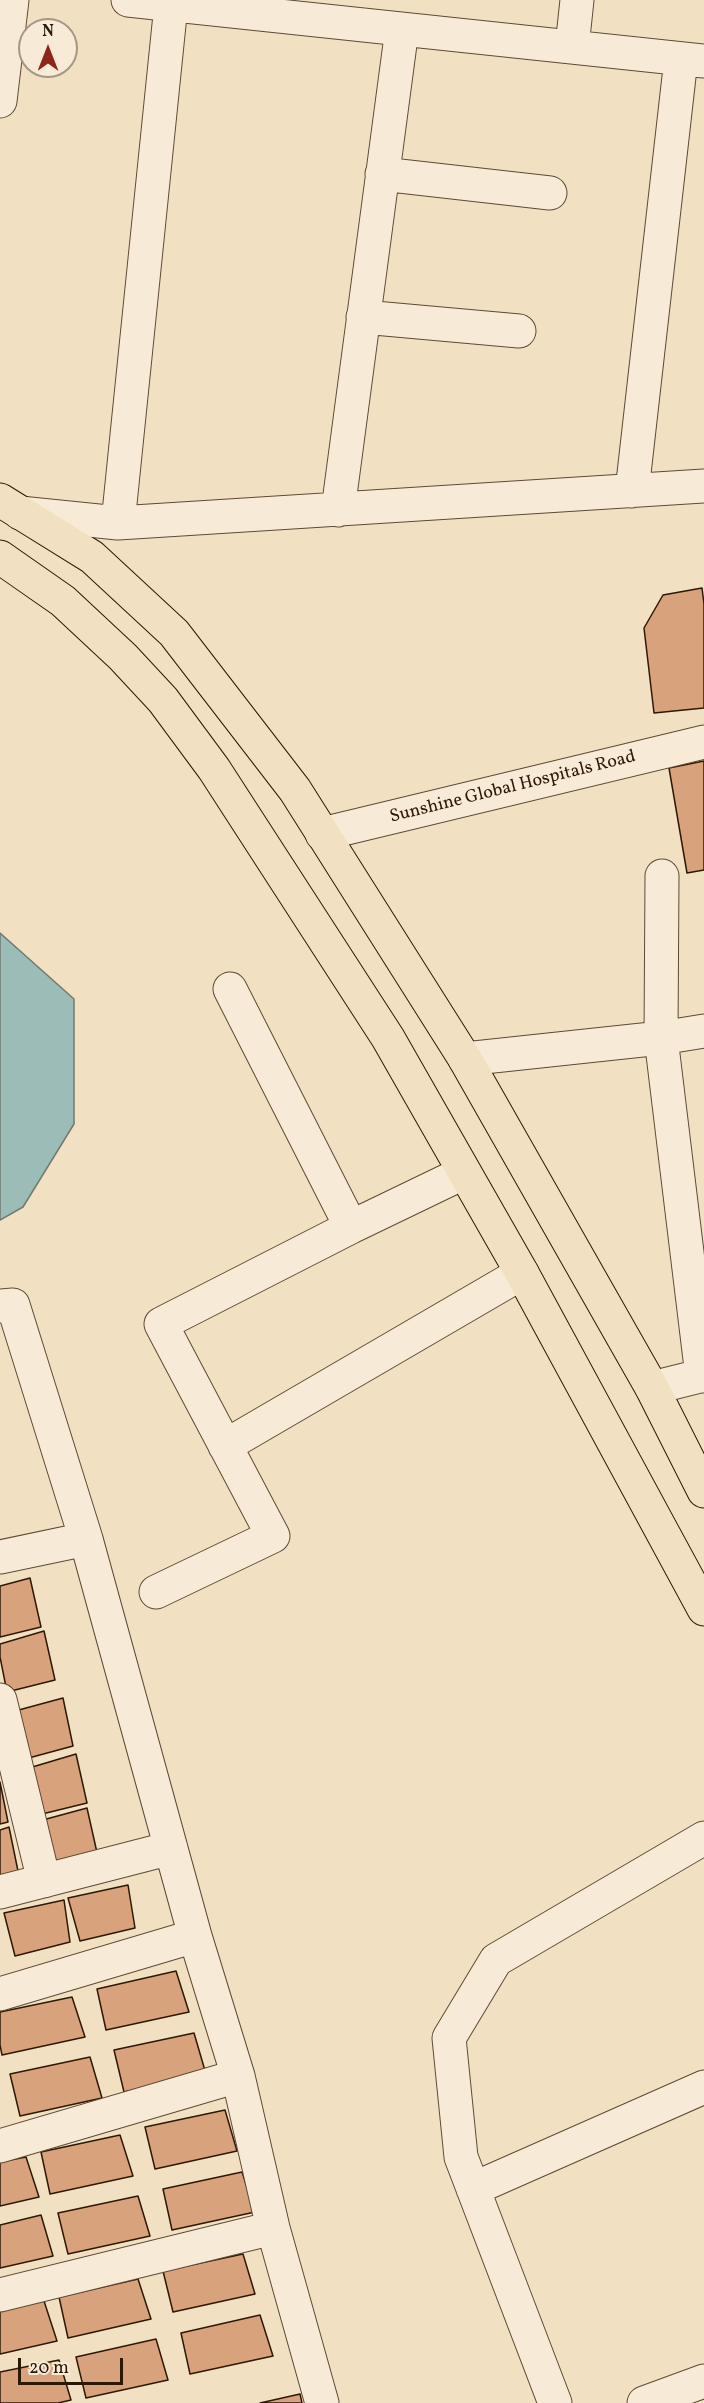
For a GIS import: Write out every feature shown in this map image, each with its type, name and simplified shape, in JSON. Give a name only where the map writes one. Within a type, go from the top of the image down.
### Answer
[{"type":"highway","points":[[7,511],[92,557],[136,595],[174,633],[295,790],[465,1059],[652,1388],[704,1491]]},
{"type":"highway","points":[[0,557],[63,600],[123,657],[163,700],[214,769],[388,1038],[522,1273],[704,1609]]},
{"type":"street","points":[[0,101],[12,0]]},
{"type":"street","points":[[128,0],[171,5],[217,5],[402,29],[693,60],[633,491]]},
{"type":"street","points":[[572,47],[577,0]]},
{"type":"street","points":[[118,523],[171,5]]},
{"type":"street","points":[[338,510],[402,29]]},
{"type":"street","points":[[382,174],[550,193]]},
{"type":"street","points":[[363,317],[519,331]]},
{"type":"street","points":[[7,511],[118,523],[704,486]]},
{"type":"street","name":"Sunshine Global Hospitals Road","points":[[322,834],[704,742]]},
{"type":"street","points":[[652,1388],[703,1375],[661,1038],[662,876]]},
{"type":"street","points":[[230,989],[351,1227]]},
{"type":"street","points":[[465,1059],[661,1038],[704,1031]]},
{"type":"street","points":[[156,1592],[273,1536],[161,1324],[463,1173]]},
{"type":"street","points":[[225,1446],[522,1273]]},
{"type":"street","points":[[0,1306],[13,1305],[86,1539],[195,1936],[238,2076],[273,2228],[322,2403]]},
{"type":"street","points":[[0,1557],[86,1539]]},
{"type":"street","points":[[0,1700],[44,1881]]},
{"type":"street","points":[[555,2403],[461,2157],[449,2038],[496,1960],[704,1838]]},
{"type":"street","points":[[0,1892],[171,1848]]},
{"type":"street","points":[[0,1994],[195,1936]]},
{"type":"street","points":[[0,2146],[238,2076]]},
{"type":"street","points":[[473,2189],[704,2087]]},
{"type":"street","points":[[0,2295],[273,2228]]},
{"type":"street","points":[[644,2403],[704,2381]]},
{"type":"water","points":[[0,933],[74,999],[74,1124],[23,1207],[0,1220]]},
{"type":"building","points":[[702,588],[704,708],[654,713],[644,628],[663,595]]},
{"type":"building","points":[[704,761],[704,870],[687,873],[669,768]]},
{"type":"building","points":[[30,1578],[41,1627],[0,1637],[0,1586]]},
{"type":"building","points":[[44,1631],[55,1680],[7,1692],[0,1657],[0,1644]]},
{"type":"building","points":[[63,1698],[73,1746],[25,1759],[15,1711]]},
{"type":"building","points":[[76,1754],[87,1803],[38,1815],[29,1768]]},
{"type":"building","points":[[0,1782],[8,1822],[0,1824]]},
{"type":"building","points":[[87,1808],[98,1857],[49,1869],[39,1821]]},
{"type":"building","points":[[9,1827],[19,1876],[0,1881],[0,1830]]},
{"type":"building","points":[[128,1885],[135,1928],[80,1941],[68,1898]]},
{"type":"building","points":[[64,1900],[70,1942],[15,1956],[4,1913]]},
{"type":"building","points":[[176,1971],[189,2012],[106,2030],[97,1989]]},
{"type":"building","points":[[72,1997],[85,2037],[2,2055],[0,2012]]},
{"type":"building","points":[[194,2033],[206,2074],[124,2092],[114,2050]]},
{"type":"building","points":[[90,2057],[102,2098],[20,2116],[10,2074]]},
{"type":"building","points":[[225,2110],[237,2151],[155,2169],[145,2127]]},
{"type":"building","points":[[120,2135],[133,2176],[50,2194],[41,2152]]},
{"type":"building","points":[[26,2157],[39,2197],[0,2206],[0,2162]]},
{"type":"building","points":[[242,2172],[255,2212],[172,2230],[163,2189]]},
{"type":"building","points":[[138,2196],[150,2236],[68,2254],[58,2213]]},
{"type":"building","points":[[41,2215],[53,2256],[0,2268],[0,2225]]},
{"type":"building","points":[[243,2254],[255,2294],[173,2312],[163,2271]]},
{"type":"building","points":[[138,2279],[151,2319],[68,2338],[59,2297]]},
{"type":"building","points":[[44,2301],[57,2341],[0,2354],[0,2310]]},
{"type":"building","points":[[260,2315],[273,2356],[190,2374],[181,2333]]},
{"type":"building","points":[[156,2339],[168,2380],[86,2398],[76,2357]]},
{"type":"building","points":[[59,2360],[71,2400],[58,2403],[0,2403],[0,2372]]},
{"type":"building","points":[[300,2394],[302,2403],[260,2403]]}]
